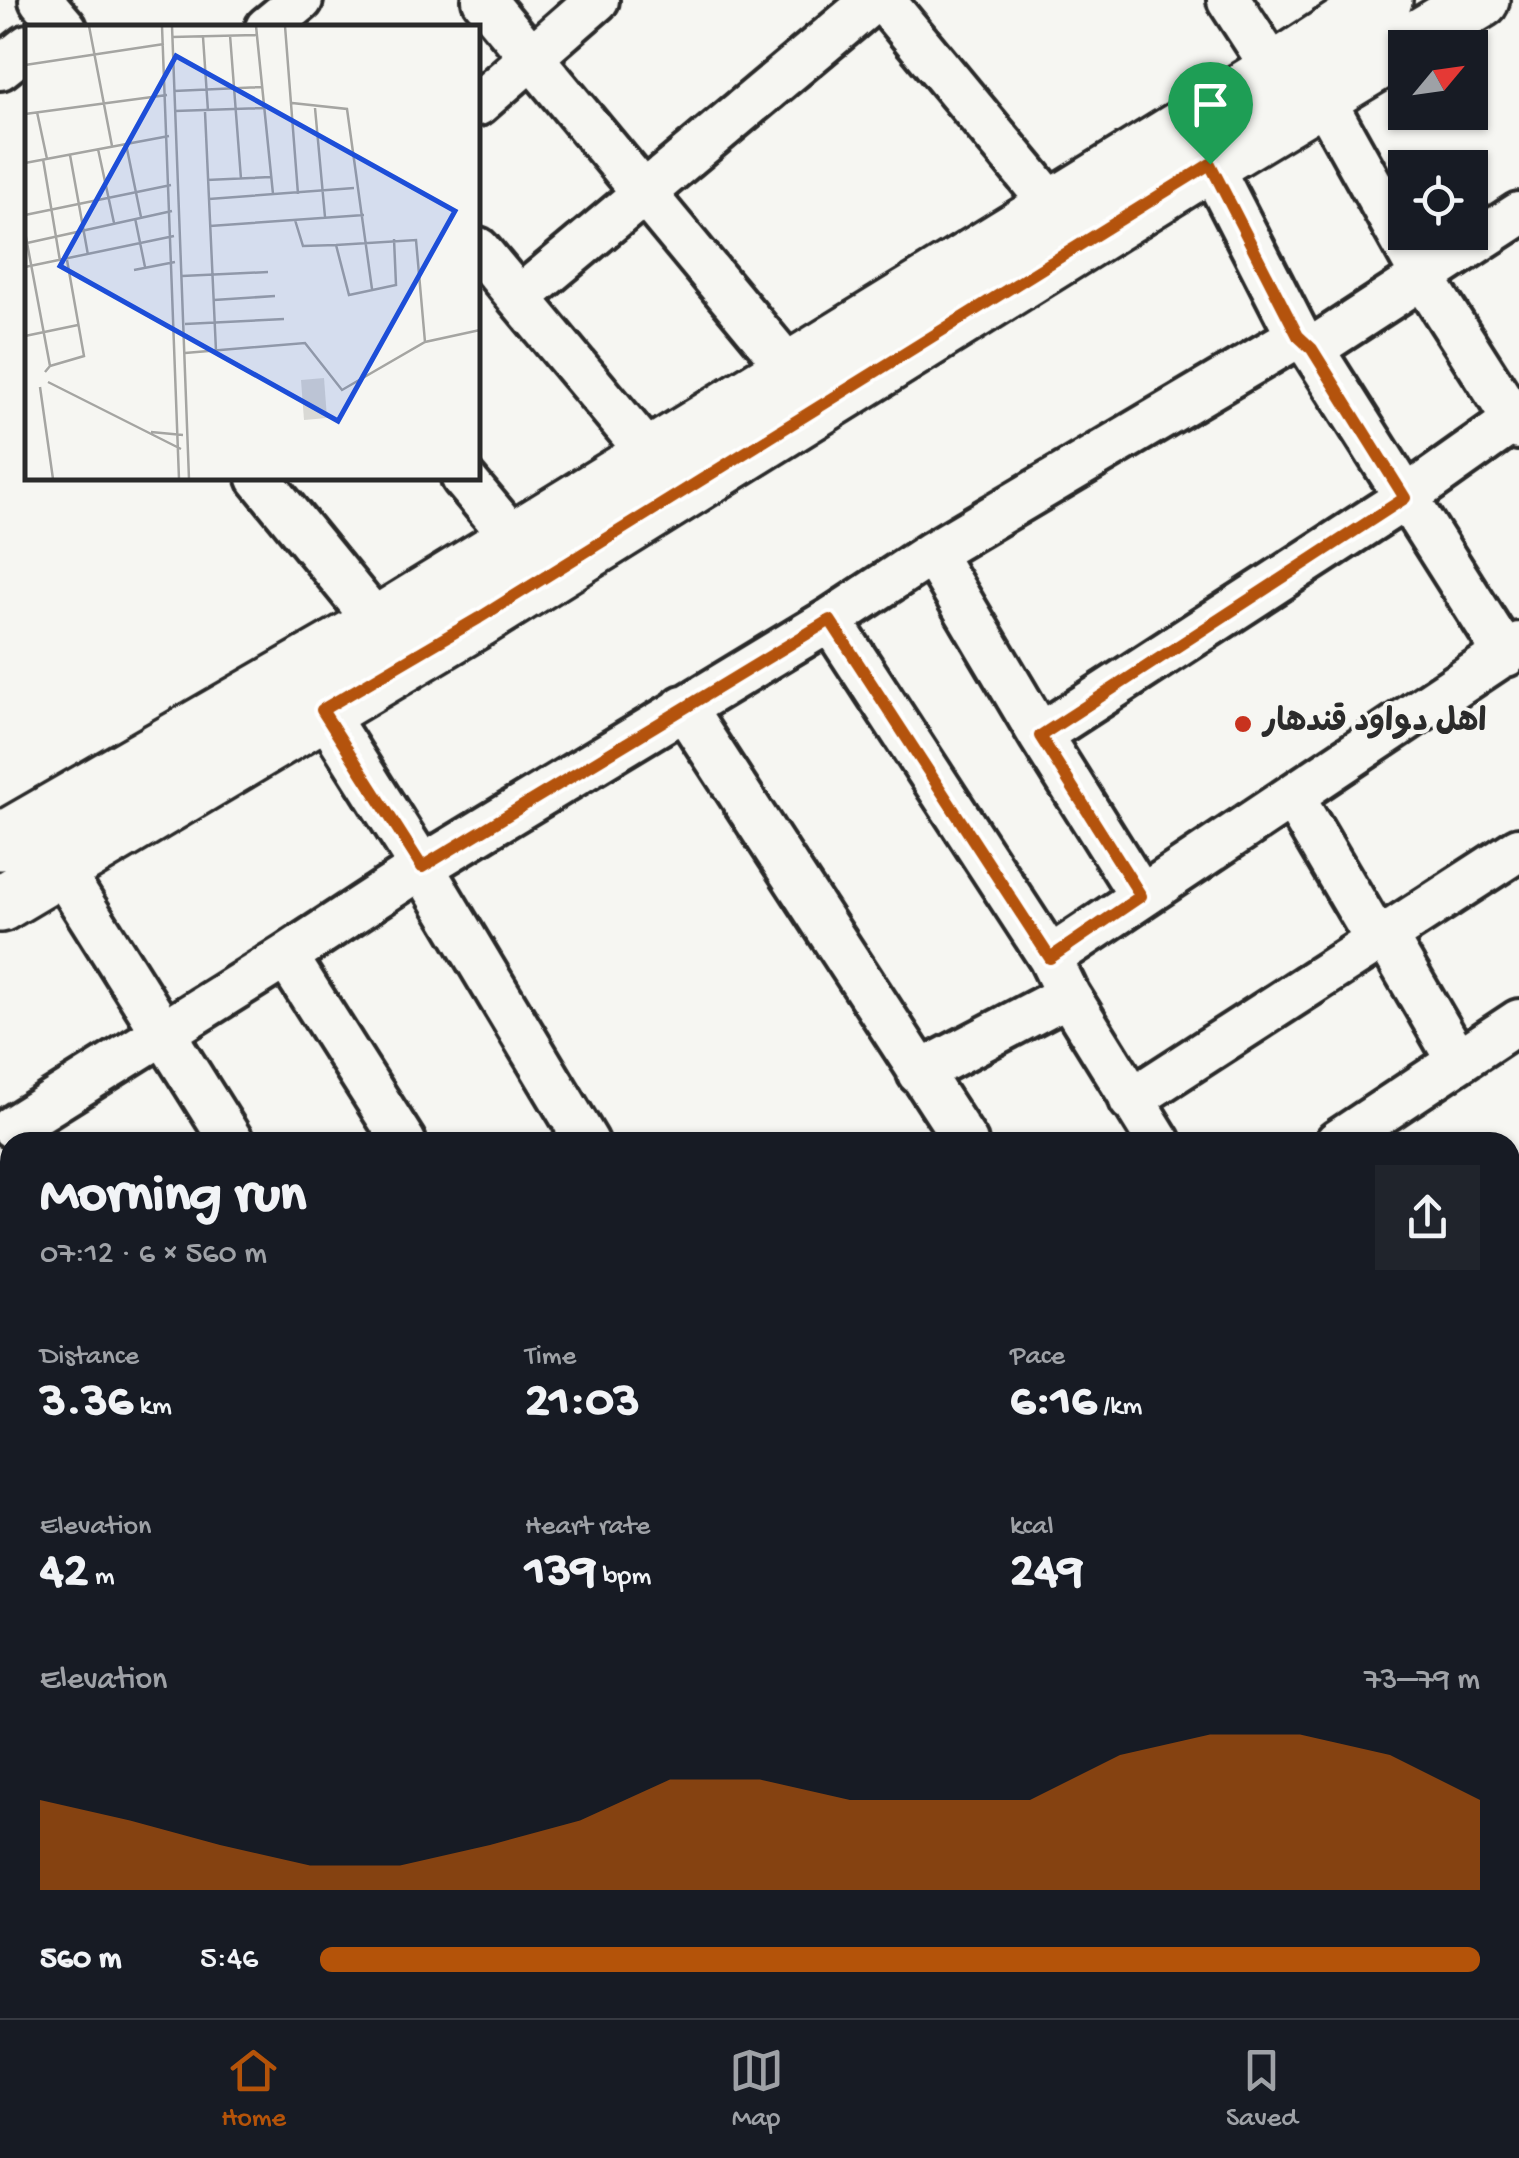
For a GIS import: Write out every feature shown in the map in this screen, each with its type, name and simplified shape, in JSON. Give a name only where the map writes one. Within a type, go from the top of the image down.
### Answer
[{"type":"main road","points":[[0,842],[378,624],[1384,0]]},
{"type":"main road","points":[[0,904],[479,618],[1481,0]]},
{"type":"street","points":[[484,0],[790,369]]},
{"type":"street","points":[[480,102],[597,0]]},
{"type":"street","points":[[650,455],[493,277],[644,194],[874,0]]},
{"type":"street","points":[[883,0],[1054,207]]},
{"type":"street","points":[[1229,0],[1275,71]]},
{"type":"street","points":[[0,68],[25,46]]},
{"type":"street","points":[[1040,736],[1517,422],[1422,276],[1322,97]]},
{"type":"street","points":[[919,1073],[1059,976],[1141,896],[1512,649],[1405,498],[1305,342],[1210,164]]},
{"type":"street","points":[[12,1126],[422,867],[830,620],[932,553],[1422,276],[1519,214]]},
{"type":"street","points":[[261,480],[378,624]]},
{"type":"street","points":[[464,480],[514,540]]},
{"type":"street","points":[[932,553],[1141,896]]},
{"type":"street","points":[[830,620],[1059,976],[1153,1132]]},
{"type":"street","points":[[683,706],[959,1132]]},
{"type":"street","points":[[322,710],[422,867],[581,1132]]},
{"type":"street","points":[[1292,796],[1458,1060]]},
{"type":"street","points":[[1132,1100],[1519,849]]},
{"type":"street","points":[[61,870],[226,1132]]},
{"type":"street","points":[[286,956],[398,1132]]},
{"type":"street","points":[[1352,1132],[1519,1021]]},
{"type":"place","name":"اهل دواود قندهار","points":[[1243,724]]},
{"type":"route","points":[[1210,164],[1298,336],[1312,349],[1405,498],[1040,736],[1141,896],[1050,958],[830,620],[422,867],[322,710],[479,618],[1210,164]]}]
